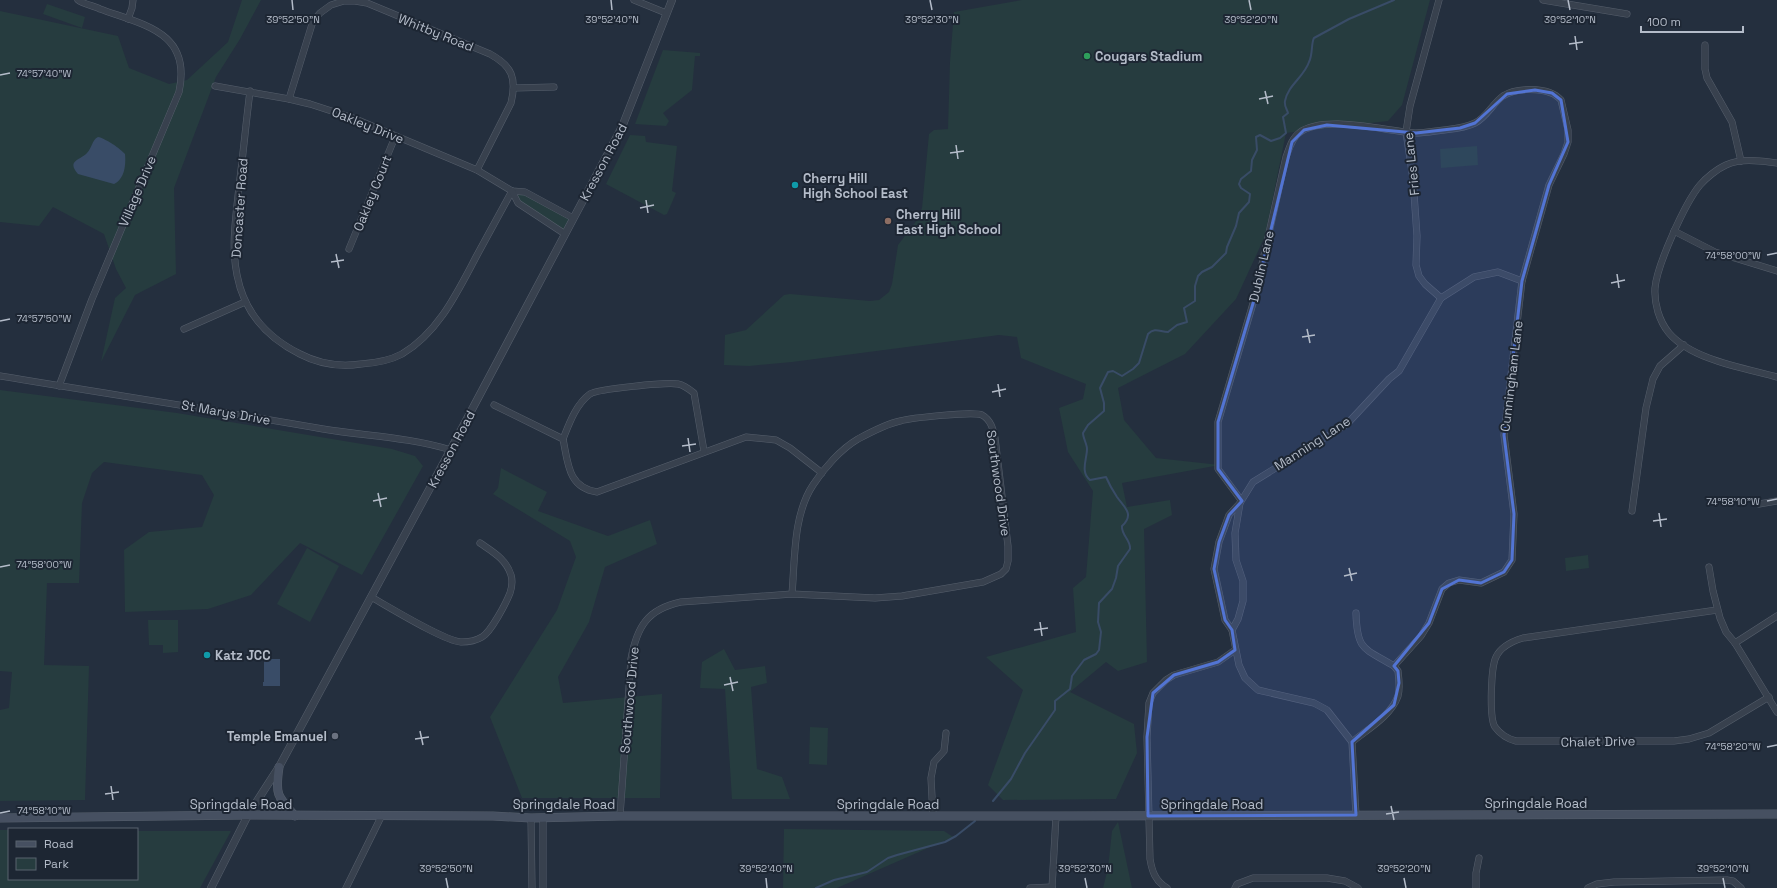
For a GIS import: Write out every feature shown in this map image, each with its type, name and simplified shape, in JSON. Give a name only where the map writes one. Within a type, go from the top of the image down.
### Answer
[{"type":"main road","points":[[279,767],[276,783],[278,794],[282,803],[294,816]]},
{"type":"main road","name":"Springdale Road","points":[[0,818],[248,815],[493,816],[543,818],[620,816],[1777,814]]},
{"type":"street","name":"Village Drive","points":[[59,386],[98,285],[180,92],[182,80],[182,66],[172,43],[164,35],[148,25],[78,0]]},
{"type":"street","points":[[128,19],[133,0]]},
{"type":"street","points":[[634,0],[666,13]]},
{"type":"street","name":"Kresson Road","points":[[211,888],[248,815],[279,767],[451,450],[622,127],[671,0]]},
{"type":"street","name":"Fries Lane","points":[[1439,0],[1410,106],[1406,132],[1413,179],[1417,236],[1416,265],[1419,276],[1424,284],[1441,298]]},
{"type":"street","points":[[1543,0],[1627,14]]},
{"type":"street","name":"Whitby Road","points":[[288,99],[313,21],[320,13],[331,5],[344,1],[367,3],[490,54],[503,61],[508,68],[513,80],[514,88]]},
{"type":"street","points":[[1705,45],[1705,69],[1707,78],[1732,122],[1741,161]]},
{"type":"street","name":"Oakley Drive","points":[[215,86],[310,104],[353,118],[395,137],[477,170],[512,191]]},
{"type":"street","points":[[477,170],[511,103],[514,88],[554,87]]},
{"type":"street","name":"Cunningham Lane","points":[[1394,666],[1421,636],[1429,624],[1442,589],[1459,580],[1482,583],[1504,572],[1512,560],[1514,514],[1504,435],[1522,280],[1549,185],[1568,142],[1568,130],[1561,100],[1552,93],[1535,90],[1517,91],[1502,96],[1475,123],[1460,128],[1427,132],[1406,132]]},
{"type":"street","name":"Doncaster Road","points":[[250,92],[236,216],[234,257],[237,276],[245,302],[257,321],[270,336],[289,349],[308,358],[334,365],[354,365],[390,360],[402,354],[418,342],[446,312],[459,291],[512,191]]},
{"type":"street","name":"Dublin Lane","points":[[1241,502],[1218,469],[1218,422],[1254,300],[1286,157],[1292,142],[1298,134],[1304,130],[1314,126],[1327,124],[1362,126],[1406,132]]},
{"type":"street","name":"Oakley Court","points":[[349,249],[395,137]]},
{"type":"street","points":[[1777,163],[1752,160],[1726,165],[1716,170],[1700,185],[1692,196],[1674,231],[1658,273],[1655,287],[1655,299],[1662,323],[1669,333],[1684,345],[1704,356],[1777,377]]},
{"type":"street","points":[[512,191],[525,192],[573,218]]},
{"type":"street","points":[[512,191],[518,203],[565,234]]},
{"type":"street","points":[[1674,231],[1715,252],[1777,270]]},
{"type":"street","name":"Manning Lane","points":[[1352,742],[1327,710],[1314,703],[1258,690],[1250,684],[1239,664],[1232,630],[1225,620],[1214,569],[1219,542],[1229,515],[1241,502],[1253,482],[1347,424],[1388,379],[1399,371],[1441,298],[1474,277],[1498,272],[1522,280]]},
{"type":"street","points":[[184,329],[245,302]]},
{"type":"street","points":[[1632,511],[1646,408],[1653,379],[1660,366],[1684,345]]},
{"type":"street","name":"St Marys Drive","points":[[0,376],[161,401],[348,433],[428,443],[451,450]]},
{"type":"street","points":[[704,451],[694,393],[686,387],[676,383],[605,390],[592,393],[579,406],[570,421],[563,439],[573,479],[580,487],[587,491],[597,492],[704,451],[746,437],[776,440],[790,448],[822,473]]},
{"type":"street","points":[[494,405],[563,439]]},
{"type":"street","name":"Southwood Drive","points":[[620,816],[631,659],[634,641],[641,627],[649,617],[658,609],[667,605],[681,602],[792,594],[875,598],[902,596],[988,580],[1001,574],[1006,569],[1008,561],[1008,546],[995,438],[992,425],[981,415],[975,414],[899,421],[857,440],[841,453],[813,485],[804,504],[798,533],[792,594]]},
{"type":"street","points":[[1760,504],[1777,501]]},
{"type":"street","name":"Manning Lane","points":[[1232,630],[1238,620],[1243,601],[1243,581],[1236,560],[1235,533],[1241,502]]},
{"type":"street","points":[[371,597],[451,640],[460,642],[482,637],[488,632],[510,594],[512,584],[511,576],[504,560],[480,543]]},
{"type":"street","points":[[1709,567],[1717,610],[1726,632],[1735,643],[1777,712]]},
{"type":"street","name":"Chalet Drive","points":[[1717,610],[1523,638],[1513,641],[1501,650],[1497,655],[1493,666],[1491,712],[1496,729],[1508,738],[1516,741],[1689,739],[1709,733],[1769,697]]},
{"type":"street","points":[[1356,614],[1356,634],[1360,644],[1394,666],[1398,671],[1399,683],[1398,694],[1394,705],[1378,721],[1352,742],[1356,815]]},
{"type":"street","points":[[1735,643],[1777,616]]},
{"type":"street","points":[[1167,888],[1162,885],[1153,873],[1150,859],[1147,730],[1149,703],[1153,694],[1166,680],[1174,675],[1218,662],[1235,650]]},
{"type":"street","points":[[933,816],[931,778],[934,762],[944,751],[946,733]]},
{"type":"street","points":[[346,888],[382,815]]},
{"type":"street","points":[[1030,888],[1052,888],[1056,816]]},
{"type":"street","points":[[531,818],[532,888]]},
{"type":"street","points":[[543,818],[543,888]]},
{"type":"street","points":[[1476,888],[1476,873],[1479,858]]},
{"type":"street","points":[[1235,888],[1237,884],[1254,878],[1327,878],[1345,880],[1358,888]]},
{"type":"street","points":[[1588,888],[1597,884],[1614,882],[1728,880],[1736,883],[1741,888]]},
{"type":"highlighted area","points":[[1535,90],[1552,93],[1561,100],[1568,142],[1549,185],[1522,281],[1504,435],[1514,514],[1512,560],[1504,572],[1481,583],[1459,580],[1442,589],[1429,623],[1394,666],[1398,671],[1399,683],[1394,705],[1352,742],[1356,815],[1148,816],[1147,737],[1153,693],[1174,675],[1218,662],[1235,650],[1232,630],[1225,620],[1214,569],[1219,542],[1229,515],[1242,501],[1218,469],[1218,422],[1254,300],[1292,142],[1304,130],[1327,125],[1416,133],[1460,128],[1475,123],[1507,94]]},
{"type":"green space","points":[[242,0],[261,0],[240,39],[216,77],[174,188],[176,274],[135,295],[101,362],[115,298],[126,288],[116,269],[104,234],[53,207],[39,226],[0,222],[0,11],[118,36],[129,68],[169,84],[187,80],[228,42]]},
{"type":"green space","points":[[1022,0],[1430,0],[1402,105],[1388,121],[1286,133],[1265,236],[1236,299],[1185,354],[1118,388],[1124,420],[1156,458],[1220,465],[1122,483],[1127,507],[1170,500],[1172,515],[1144,529],[1147,662],[1118,671],[1106,662],[1070,692],[1134,724],[1137,753],[1116,799],[1003,800],[988,785],[1023,690],[986,657],[1076,632],[1073,588],[1086,577],[1093,491],[1068,452],[1059,408],[1083,399],[1086,384],[1021,358],[1017,337],[999,335],[792,362],[749,366],[724,365],[725,335],[746,330],[784,295],[790,294],[870,301],[879,300],[889,292],[892,284],[898,245],[917,220],[922,208],[929,134],[934,130],[948,129],[950,62],[954,12]]},
{"type":"green space","points":[[47,4],[85,17],[82,28],[43,14]]},
{"type":"green space","points":[[663,50],[700,53],[700,56],[695,56],[692,90],[663,113],[669,121],[666,126],[635,124]]},
{"type":"green space","points":[[630,135],[645,136],[646,142],[677,146],[672,191],[676,193],[667,214],[664,215],[606,184]]},
{"type":"green space","points":[[1477,146],[1478,165],[1441,168],[1440,149]]},
{"type":"green space","points":[[512,191],[525,192],[573,218],[565,234],[518,203]]},
{"type":"green space","points":[[0,390],[177,413],[392,449],[415,456],[423,466],[362,575],[300,543],[251,595],[208,609],[125,612],[124,550],[149,532],[202,527],[214,495],[202,475],[104,462],[92,473],[82,503],[79,583],[47,583],[44,665],[89,666],[85,800],[0,801],[0,710],[9,708],[12,672],[0,671]]},
{"type":"green space","points":[[501,468],[547,492],[538,511],[608,536],[650,520],[657,544],[605,567],[589,622],[558,677],[563,703],[662,694],[660,798],[522,798],[490,717],[557,610],[576,557],[570,541],[493,494],[498,488]]},
{"type":"green space","points":[[307,548],[339,566],[310,622],[277,604]]},
{"type":"green space","points":[[1588,555],[1589,568],[1566,571],[1565,558]]},
{"type":"green space","points":[[148,620],[178,620],[178,652],[163,653],[163,645],[149,645]]},
{"type":"green space","points":[[724,649],[735,670],[765,666],[767,683],[751,687],[757,769],[782,777],[790,799],[732,799],[725,689],[700,688],[702,662]]},
{"type":"green space","points":[[810,727],[828,728],[827,765],[809,764]]},
{"type":"green space","points":[[1118,822],[1132,888],[1103,888],[1108,868],[1112,831]]},
{"type":"green space","points":[[784,829],[944,831],[953,837],[837,888],[783,888]]},
{"type":"green space","points":[[0,830],[8,830],[8,880],[138,880],[138,831],[231,831],[200,888],[0,888]]},
{"type":"water","points":[[98,137],[113,144],[125,154],[125,167],[123,175],[118,182],[114,184],[78,174],[75,169],[74,163],[87,153],[94,140]]},
{"type":"water","points":[[264,659],[280,659],[280,686],[263,686]]},
{"type":"waterway","points":[[993,801],[1011,779],[1025,753],[1055,710],[1055,701],[1070,689],[1072,676],[1084,660],[1096,654],[1099,650],[1101,632],[1098,622],[1099,603],[1112,589],[1118,566],[1130,549],[1129,543],[1122,529],[1122,526],[1128,518],[1125,507],[1117,497],[1106,477],[1090,480],[1085,473],[1087,449],[1083,433],[1088,425],[1104,411],[1104,403],[1100,388],[1108,372],[1113,371],[1122,376],[1139,363],[1148,334],[1155,330],[1168,332],[1177,325],[1187,322],[1184,308],[1195,301],[1195,286],[1198,276],[1202,272],[1212,267],[1226,253],[1239,213],[1249,202],[1250,194],[1241,188],[1239,184],[1241,179],[1251,171],[1252,160],[1257,150],[1256,137],[1260,135],[1271,141],[1280,138],[1286,133],[1283,117],[1288,113],[1285,106],[1285,101],[1289,90],[1307,67],[1312,52],[1314,38],[1349,19],[1394,0]]},
{"type":"waterway","points":[[816,888],[834,880],[867,872],[888,858],[945,842],[956,836],[975,821]]},
{"type":"place","name":"Cougars Stadium","points":[[1087,56]]},
{"type":"place","name":"Cherry Hill High School East","points":[[795,185]]},
{"type":"place","name":"Cherry Hill East High School","points":[[888,221]]},
{"type":"place","name":"Katz JCC","points":[[207,655]]},
{"type":"place","name":"Temple Emanuel","points":[[335,736]]}]
